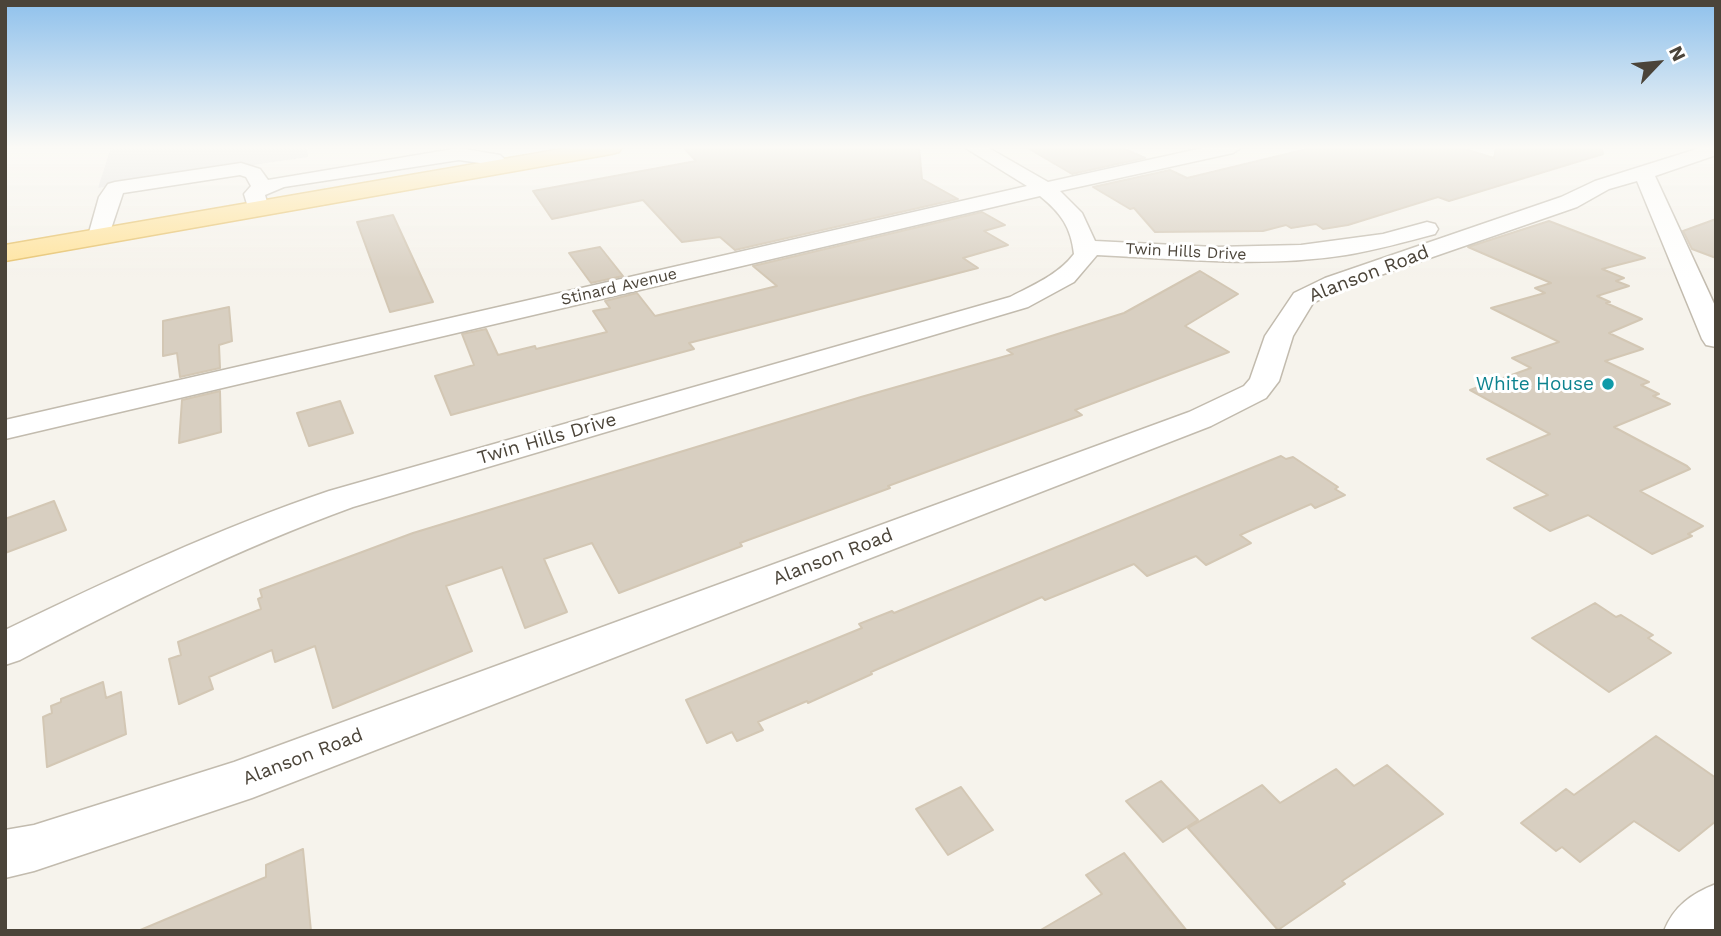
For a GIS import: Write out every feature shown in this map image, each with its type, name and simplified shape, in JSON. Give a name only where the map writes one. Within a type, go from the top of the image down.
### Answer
[{"type":"main road","points":[[5,253],[99,236],[260,197],[309,191]]},
{"type":"street","points":[[99,236],[112,191]]},
{"type":"street","points":[[258,191],[260,197]]},
{"type":"street","name":"Stinard Avenue","points":[[5,430],[859,230],[1042,191]]},
{"type":"street","points":[[1046,191],[1076,216],[1086,247]]},
{"type":"street","name":"Alanson Road","points":[[1286,253],[1337,250],[1401,238],[1531,195],[1562,191]]},
{"type":"street","name":"Alanson Road","points":[[5,854],[34,848],[235,783],[1200,419],[1255,392],[1264,381],[1279,336],[1303,298],[1334,283],[1569,202],[1591,191]]},
{"type":"street","points":[[1652,191],[1716,339]]},
{"type":"street","name":"Twin Hills Drive","points":[[5,649],[132,584],[279,520],[341,499],[1019,302],[1065,278],[1080,265],[1086,254],[1086,247],[1221,254],[1286,253]]},
{"type":"street","points":[[1691,931],[1716,910]]},
{"type":"building","points":[[533,191],[943,191],[958,199],[735,250],[720,237],[682,242],[643,200],[552,219]]},
{"type":"building","points":[[1099,191],[1483,191],[1449,201],[1438,197],[1348,225],[1323,229],[1316,224],[1291,228],[1286,225],[1263,231],[1155,232],[1134,208],[1130,209]]},
{"type":"building","points":[[982,212],[1005,225],[984,231],[1008,245],[963,258],[978,268],[689,343],[694,349],[451,415],[435,376],[474,365],[462,334],[486,329],[498,355],[535,346],[536,349],[607,332],[593,311],[610,308],[605,301],[637,293],[655,316],[777,286],[753,266]]},
{"type":"building","points":[[393,215],[433,302],[390,312],[357,222]]},
{"type":"building","points":[[1716,219],[1716,258],[1692,249],[1683,231]]},
{"type":"building","points":[[1549,221],[1645,258],[1602,269],[1624,278],[1616,281],[1629,286],[1597,296],[1610,302],[1606,303],[1642,319],[1609,333],[1643,349],[1605,361],[1649,382],[1641,385],[1659,394],[1653,396],[1670,404],[1614,427],[1690,469],[1640,491],[1703,526],[1688,534],[1692,536],[1652,554],[1588,515],[1550,531],[1514,508],[1548,495],[1487,459],[1550,434],[1470,390],[1531,368],[1512,358],[1559,342],[1491,308],[1545,293],[1535,288],[1551,283],[1468,247]]},
{"type":"building","points":[[600,247],[623,276],[591,283],[569,253]]},
{"type":"building","points":[[1200,271],[1238,294],[1185,326],[1229,352],[1075,410],[1082,415],[888,486],[890,488],[740,543],[742,546],[619,593],[592,543],[544,559],[567,612],[525,628],[502,567],[446,586],[472,651],[333,708],[315,646],[275,662],[272,650],[209,677],[213,689],[179,704],[169,659],[181,655],[178,642],[261,609],[258,599],[262,597],[260,590],[413,533],[861,397],[1013,354],[1007,350],[1124,313]]},
{"type":"building","points":[[229,307],[232,341],[219,345],[220,368],[180,377],[177,353],[163,356],[163,321]]},
{"type":"building","points":[[220,391],[221,432],[179,443],[182,400]]},
{"type":"building","points":[[340,401],[353,433],[309,446],[297,413]]},
{"type":"building","points":[[1281,456],[1286,459],[1293,457],[1338,487],[1335,489],[1345,495],[1315,508],[1311,504],[1240,535],[1251,543],[1206,565],[1196,556],[1147,576],[1134,564],[1045,600],[1042,597],[871,672],[872,674],[808,703],[807,701],[758,722],[763,730],[737,741],[732,732],[707,743],[686,700],[862,628],[859,624],[892,611],[894,613]]},
{"type":"building","points":[[54,501],[66,530],[5,553],[5,519]]},
{"type":"building","points":[[1595,603],[1616,617],[1621,615],[1653,635],[1648,638],[1671,653],[1609,692],[1532,638]]},
{"type":"building","points":[[103,682],[106,698],[121,692],[126,734],[47,767],[43,717],[52,713],[51,706],[61,702],[61,699]]},
{"type":"building","points":[[1656,736],[1716,778],[1716,821],[1679,851],[1634,821],[1580,862],[1562,847],[1556,851],[1521,823],[1566,789],[1574,795]]},
{"type":"building","points":[[1387,765],[1443,814],[1342,881],[1345,884],[1278,930],[1188,828],[1262,785],[1280,803],[1336,769],[1354,786]]},
{"type":"building","points":[[1161,781],[1198,820],[1163,842],[1126,801]]},
{"type":"building","points":[[961,787],[993,830],[948,855],[916,809]]},
{"type":"building","points":[[303,849],[311,931],[138,931],[266,877],[266,865]]},
{"type":"building","points":[[1124,853],[1187,931],[1039,931],[1102,894],[1086,875]]},
{"type":"place","name":"White House","points":[[1608,384]]}]
